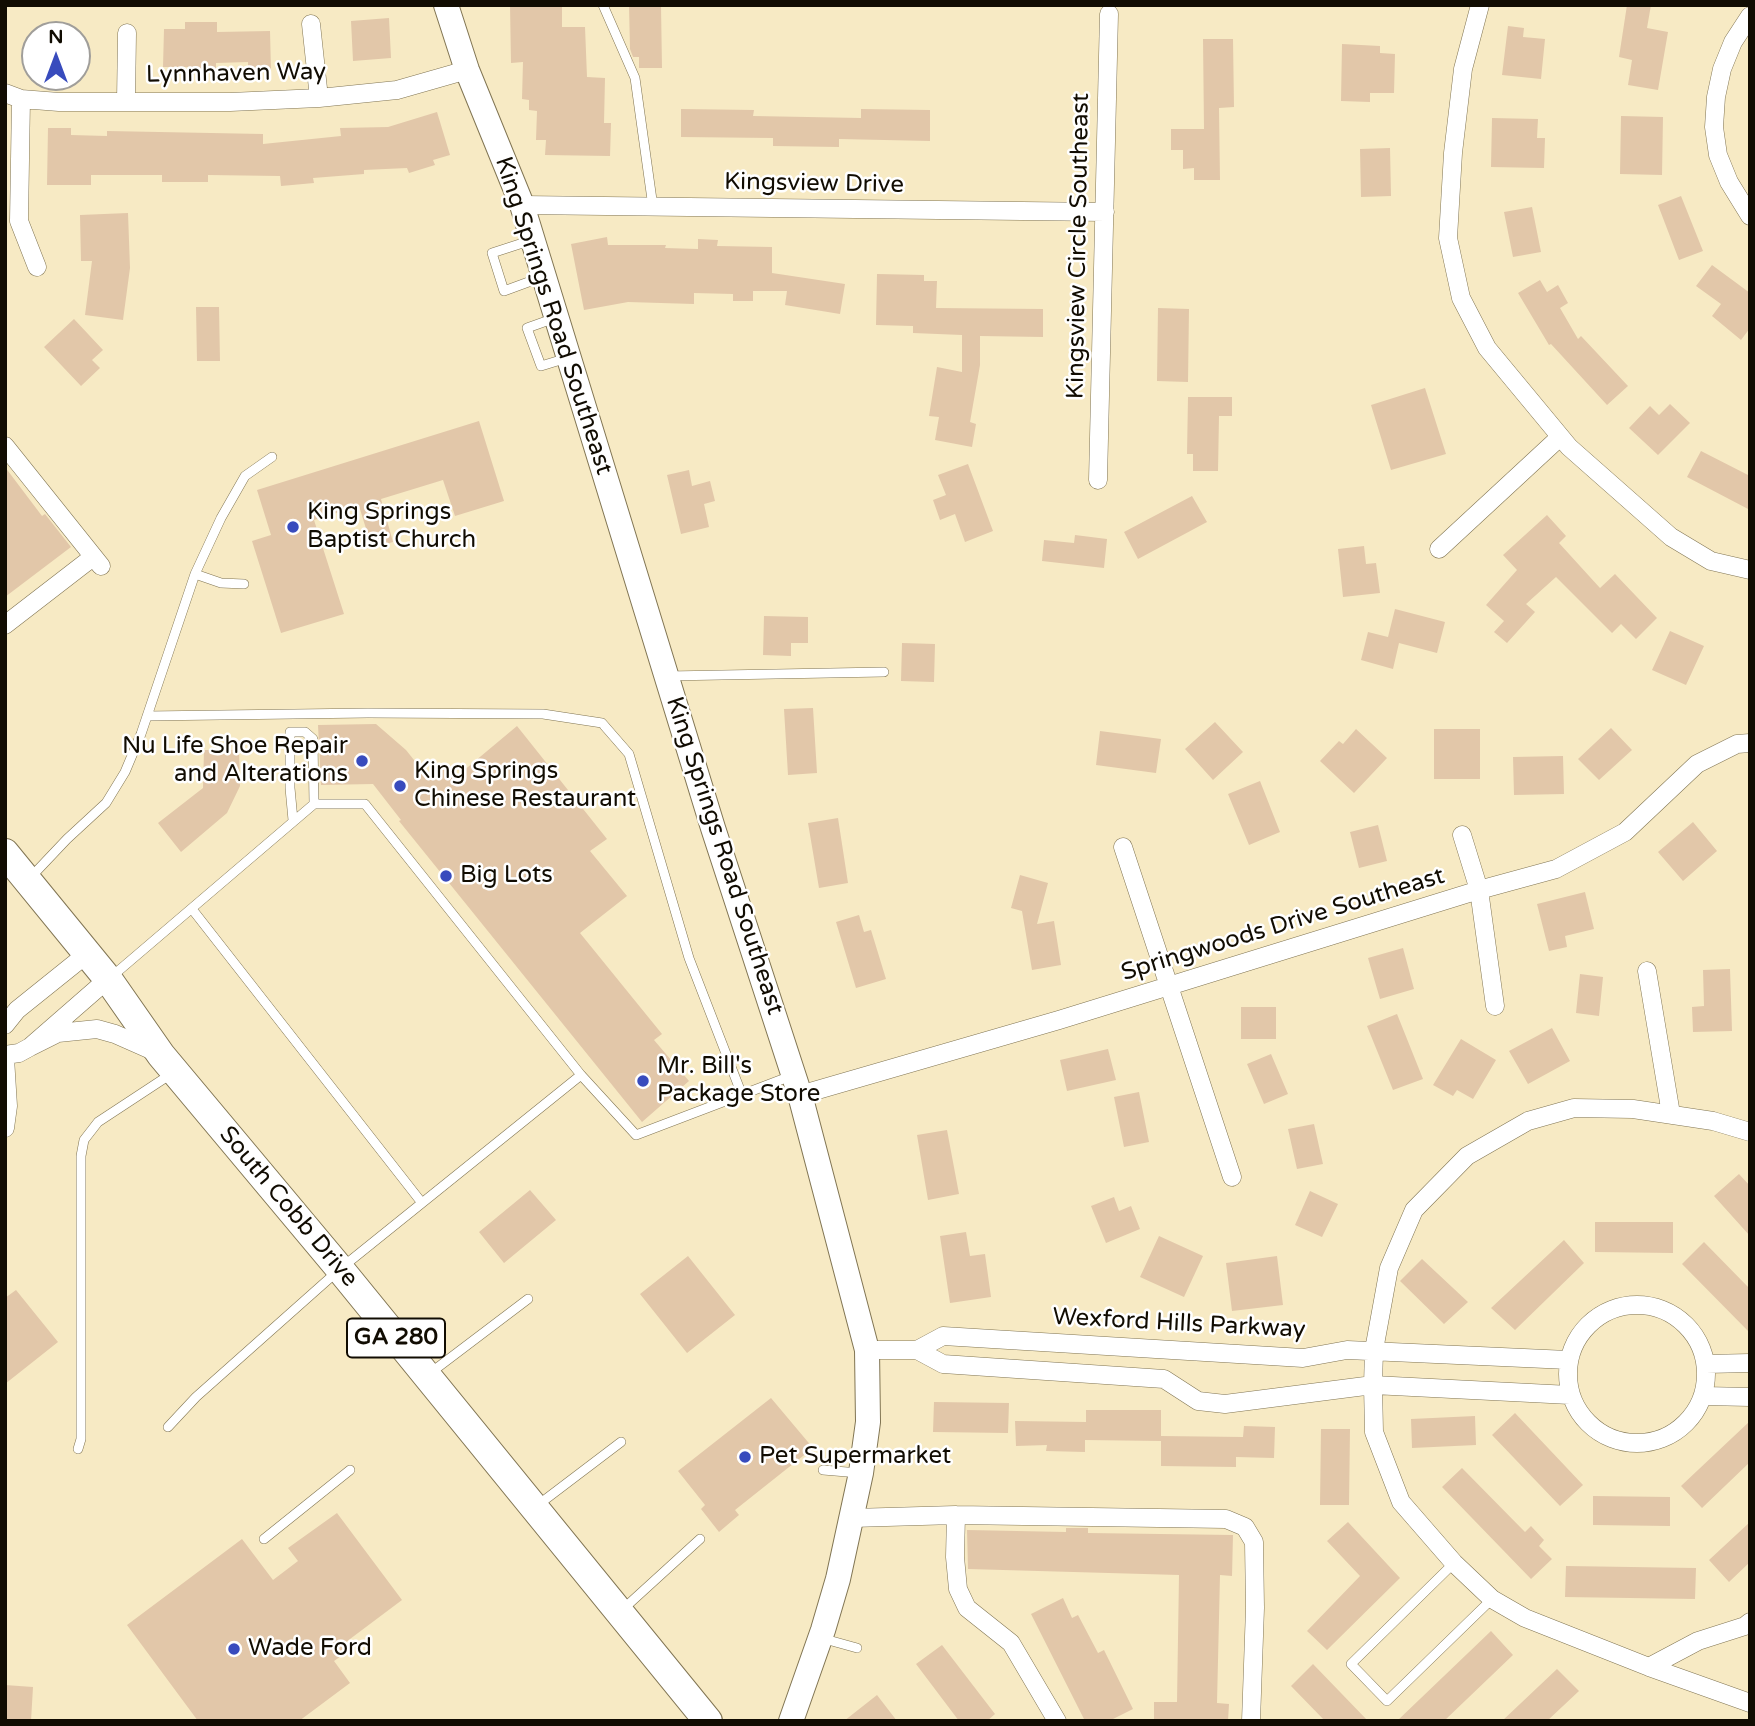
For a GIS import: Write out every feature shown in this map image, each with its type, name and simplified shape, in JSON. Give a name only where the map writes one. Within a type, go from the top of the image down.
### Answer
[{"type":"main road","name":"South Cobb Drive","points":[[5,853],[88,953],[168,1063],[340,1269],[708,1721]]},
{"type":"street","name":"King Springs Road Southeast","points":[[446,5],[467,70],[522,205],[797,1085],[867,1350],[868,1422],[852,1518],[821,1637],[791,1721]]},
{"type":"street","points":[[1480,5],[1464,69],[1453,153],[1448,238],[1461,298],[1487,348],[1569,447],[1671,537],[1711,561],[1750,570]]},
{"type":"street","name":"Kingsview Circle Southeast","points":[[1098,480],[1110,13]]},
{"type":"street","points":[[1750,16],[1733,42],[1722,69],[1716,97],[1714,127],[1718,155],[1742,207],[1750,216]]},
{"type":"street","points":[[311,24],[319,98]]},
{"type":"street","points":[[126,101],[127,33]]},
{"type":"street","name":"Lynnhaven Way","points":[[13,96],[59,102],[230,102],[319,98],[397,90],[467,70]]},
{"type":"street","points":[[13,96],[12,219],[37,267]]},
{"type":"street","name":"Kingsview Drive","points":[[522,205],[1105,212]]},
{"type":"street","points":[[1439,549],[1560,437]]},
{"type":"street","points":[[5,446],[97,562],[5,625]]},
{"type":"street","name":"Springwoods Drive Southeast","points":[[797,1085],[1059,1020],[1479,890],[1556,869],[1625,832],[1697,764],[1737,744],[1750,743]]},
{"type":"street","points":[[1462,835],[1479,890],[1495,1006]]},
{"type":"street","points":[[1123,847],[1231,1177]]},
{"type":"street","points":[[5,1025],[16,1010],[88,953]]},
{"type":"street","points":[[1647,971],[1671,1114]]},
{"type":"street","points":[[30,1047],[108,979]]},
{"type":"street","points":[[5,1128],[8,1106],[5,1057],[19,1053],[58,1033],[97,1028],[115,1034],[168,1063]]},
{"type":"street","points":[[1750,1132],[1713,1121],[1671,1114],[1633,1109],[1574,1108],[1528,1121],[1467,1156],[1415,1210],[1389,1268],[1374,1350],[1373,1385],[1374,1432],[1401,1502],[1454,1563],[1492,1599],[1525,1618],[1648,1667],[1750,1703]]},
{"type":"street","points":[[1625,1305],[1653,1306],[1678,1318],[1697,1338],[1706,1364],[1707,1381],[1703,1396],[1691,1418],[1672,1434],[1648,1443],[1623,1443],[1600,1433],[1581,1417],[1570,1395],[1567,1377],[1568,1360],[1580,1334],[1600,1315],[1625,1305]]},
{"type":"street","name":"Wexford Hills Parkway","points":[[867,1350],[917,1350],[943,1336],[1303,1358],[1347,1350],[1374,1350],[1568,1360]]},
{"type":"street","points":[[1073,1372],[1074,1344]]},
{"type":"street","name":"Wexford Hills Parkway","points":[[917,1350],[943,1364],[1164,1379],[1198,1401],[1225,1404],[1373,1385],[1570,1395]]},
{"type":"street","points":[[1706,1364],[1750,1363]]},
{"type":"street","points":[[1703,1396],[1750,1397]]},
{"type":"street","points":[[956,1514],[955,1558],[958,1589],[967,1608],[1011,1643],[1057,1721]]},
{"type":"street","points":[[852,1518],[956,1514],[1226,1519],[1245,1527],[1254,1542],[1255,1608],[1251,1721]]},
{"type":"street","points":[[1648,1667],[1698,1642],[1750,1622]]},
{"type":"lane","points":[[603,5],[635,78],[653,207]]},
{"type":"lane","points":[[532,240],[492,253],[504,291],[544,277]]},
{"type":"lane","points":[[556,318],[527,328],[541,366],[569,357]]},
{"type":"lane","points":[[28,881],[67,839],[106,803],[125,772],[148,716],[195,575],[221,518],[245,476],[272,457]]},
{"type":"lane","points":[[195,575],[221,583],[244,584]]},
{"type":"lane","points":[[667,676],[884,672]]},
{"type":"lane","points":[[148,716],[543,714],[603,723],[629,754],[689,958],[742,1095]]},
{"type":"lane","points":[[293,820],[290,732],[305,732],[313,739],[314,804]]},
{"type":"lane","points":[[108,979],[314,804],[365,804],[581,1075],[636,1135],[742,1095],[797,1085]]},
{"type":"lane","points":[[192,909],[422,1203]]},
{"type":"lane","points":[[78,1449],[81,1439],[81,1156],[84,1140],[98,1122],[168,1063]]},
{"type":"lane","points":[[168,1427],[197,1397],[340,1269],[581,1075]]},
{"type":"lane","points":[[427,1376],[528,1299]]},
{"type":"lane","points":[[534,1508],[621,1442]]},
{"type":"lane","points":[[264,1539],[350,1470]]},
{"type":"lane","points":[[823,1470],[861,1473]]},
{"type":"lane","points":[[620,1612],[700,1539]]},
{"type":"lane","points":[[1454,1563],[1351,1664],[1387,1700],[1492,1599]]},
{"type":"lane","points":[[821,1637],[857,1648]]},
{"type":"building","points":[[510,5],[562,5],[562,27],[585,27],[587,77],[605,78],[604,123],[611,123],[610,156],[545,155],[546,140],[536,140],[537,111],[529,110],[529,100],[522,99],[523,62],[511,63]]},
{"type":"building","points":[[629,5],[661,6],[662,68],[639,68],[639,57],[633,57],[630,49]]},
{"type":"building","points":[[1627,5],[1651,5],[1647,28],[1668,32],[1658,90],[1628,85],[1632,60],[1619,57]]},
{"type":"building","points":[[389,18],[391,58],[353,61],[351,21]]},
{"type":"building","points":[[185,22],[217,22],[217,32],[270,31],[271,71],[248,71],[248,62],[216,63],[216,72],[194,71],[194,67],[163,67],[164,29],[185,29]]},
{"type":"building","points":[[1508,26],[1524,28],[1523,37],[1545,39],[1541,79],[1502,75]]},
{"type":"building","points":[[1203,39],[1233,39],[1234,107],[1219,108],[1220,180],[1194,180],[1194,168],[1183,169],[1183,150],[1171,150],[1171,129],[1204,129]]},
{"type":"building","points":[[1342,44],[1380,46],[1380,53],[1395,54],[1394,93],[1370,93],[1370,102],[1341,101]]},
{"type":"building","points":[[681,109],[754,110],[753,116],[861,118],[861,109],[930,110],[930,141],[839,139],[839,147],[773,146],[773,138],[681,137]]},
{"type":"building","points":[[437,112],[450,155],[433,160],[435,165],[409,173],[407,168],[364,170],[364,174],[313,178],[314,183],[281,186],[280,176],[208,175],[208,182],[162,182],[162,175],[91,175],[91,185],[47,185],[48,128],[71,128],[71,135],[107,136],[107,131],[263,134],[263,144],[341,136],[340,128],[388,127]]},
{"type":"building","points":[[1621,116],[1663,117],[1662,175],[1620,174]]},
{"type":"building","points":[[1492,118],[1538,119],[1537,138],[1545,138],[1544,168],[1491,167]]},
{"type":"building","points":[[1390,148],[1391,196],[1361,197],[1360,149]]},
{"type":"building","points":[[1681,196],[1703,251],[1679,260],[1658,205]]},
{"type":"building","points":[[1532,207],[1541,252],[1513,257],[1504,212]]},
{"type":"building","points":[[128,213],[130,268],[123,320],[85,315],[92,261],[81,261],[80,215]]},
{"type":"building","points":[[607,237],[608,245],[666,245],[665,248],[698,249],[698,239],[718,240],[717,246],[772,247],[772,273],[845,284],[840,314],[785,305],[787,291],[753,291],[753,301],[733,301],[733,294],[694,293],[694,304],[628,302],[584,310],[571,244]]},
{"type":"building","points":[[1712,265],[1750,293],[1750,328],[1741,340],[1712,316],[1721,304],[1696,286]]},
{"type":"building","points":[[877,274],[924,275],[924,281],[937,281],[936,308],[1043,309],[1043,337],[980,336],[980,365],[970,422],[976,424],[972,447],[935,440],[939,417],[929,416],[937,367],[962,372],[962,335],[913,333],[913,326],[876,325]]},
{"type":"building","points":[[1540,280],[1547,292],[1558,285],[1568,303],[1560,308],[1578,339],[1581,336],[1628,386],[1607,405],[1551,344],[1549,345],[1518,293]]},
{"type":"building","points":[[196,307],[219,307],[220,361],[197,361]]},
{"type":"building","points":[[1158,308],[1189,309],[1188,382],[1157,381]]},
{"type":"building","points":[[74,319],[103,350],[92,360],[100,368],[81,386],[44,347]]},
{"type":"building","points":[[1425,388],[1446,454],[1391,470],[1371,405]]},
{"type":"building","points":[[1188,397],[1232,397],[1232,416],[1219,416],[1218,471],[1193,471],[1193,454],[1187,454]]},
{"type":"building","points":[[1670,404],[1690,423],[1658,455],[1629,428],[1650,406],[1659,415]]},
{"type":"building","name":"King Springs Baptist Church","points":[[479,421],[504,501],[455,516],[443,480],[381,499],[393,542],[372,548],[359,506],[314,520],[344,614],[281,633],[252,541],[271,535],[257,490]]},
{"type":"building","points":[[1701,451],[1750,476],[1750,510],[1687,477]]},
{"type":"building","points":[[968,464],[993,531],[965,542],[955,514],[940,520],[933,500],[946,495],[938,475]]},
{"type":"building","points":[[5,467],[42,516],[45,514],[71,547],[5,597]]},
{"type":"building","points":[[689,470],[692,486],[710,481],[715,501],[704,504],[709,527],[681,534],[667,475]]},
{"type":"building","points":[[1192,496],[1207,522],[1138,559],[1124,532]]},
{"type":"building","points":[[1547,515],[1566,536],[1559,543],[1600,588],[1615,574],[1657,618],[1636,639],[1621,624],[1612,633],[1556,577],[1526,604],[1535,612],[1507,643],[1494,632],[1504,621],[1486,605],[1517,570],[1503,555]]},
{"type":"building","points":[[1075,535],[1107,539],[1104,568],[1042,561],[1044,540],[1074,543]]},
{"type":"building","points":[[1364,546],[1366,564],[1376,563],[1380,593],[1343,597],[1338,549]]},
{"type":"building","points":[[1395,609],[1445,622],[1437,653],[1399,643],[1393,669],[1361,660],[1368,632],[1388,637]]},
{"type":"building","points":[[764,616],[808,617],[808,643],[791,643],[791,656],[763,655]]},
{"type":"building","points":[[1670,631],[1704,646],[1686,685],[1652,670]]},
{"type":"building","points":[[902,643],[935,644],[934,682],[901,681]]},
{"type":"building","points":[[813,708],[817,773],[788,775],[784,709]]},
{"type":"building","points":[[1215,722],[1243,752],[1213,780],[1185,749]]},
{"type":"building","points":[[376,724],[406,750],[430,780],[447,765],[456,777],[517,726],[607,839],[590,851],[627,896],[580,933],[662,1034],[654,1040],[689,1081],[642,1122],[399,821],[401,820],[373,784],[321,785],[318,725]]},
{"type":"building","points":[[1611,728],[1632,750],[1599,780],[1578,759]]},
{"type":"building","points":[[1356,729],[1387,758],[1354,793],[1320,761],[1339,741],[1343,744]]},
{"type":"building","points":[[1434,729],[1480,729],[1480,779],[1434,779]]},
{"type":"building","points":[[1100,731],[1161,739],[1156,773],[1096,765]]},
{"type":"building","points":[[204,750],[239,750],[240,786],[227,813],[181,852],[158,823],[203,788]]},
{"type":"building","points":[[1563,756],[1564,794],[1514,795],[1513,757]]},
{"type":"building","points":[[1260,781],[1280,832],[1249,845],[1228,794]]},
{"type":"building","points":[[838,818],[848,883],[819,888],[808,823]]},
{"type":"building","points":[[1693,822],[1717,851],[1683,881],[1658,852]]},
{"type":"building","points":[[1378,825],[1387,861],[1359,868],[1350,832]]},
{"type":"building","points":[[1020,875],[1048,883],[1037,924],[1054,921],[1061,965],[1032,970],[1022,911],[1011,908]]},
{"type":"building","points":[[1585,892],[1594,929],[1565,936],[1567,947],[1549,951],[1537,904]]},
{"type":"building","points":[[859,915],[864,932],[871,930],[886,979],[856,988],[836,922]]},
{"type":"building","points":[[1403,948],[1414,989],[1380,999],[1368,958]]},
{"type":"building","points":[[1730,969],[1732,1031],[1693,1032],[1692,1007],[1704,1006],[1703,970]]},
{"type":"building","points":[[1580,974],[1603,977],[1599,1016],[1576,1013]]},
{"type":"building","points":[[1241,1007],[1276,1007],[1276,1039],[1241,1039]]},
{"type":"building","points":[[1397,1014],[1423,1079],[1393,1090],[1367,1026]]},
{"type":"building","points":[[1552,1028],[1570,1061],[1528,1084],[1509,1051]]},
{"type":"building","points":[[1461,1039],[1496,1060],[1473,1099],[1457,1090],[1453,1096],[1433,1085]]},
{"type":"building","points":[[1108,1049],[1116,1080],[1067,1091],[1060,1060]]},
{"type":"building","points":[[1271,1054],[1288,1094],[1264,1104],[1247,1064]]},
{"type":"building","points":[[1139,1092],[1149,1142],[1124,1147],[1114,1097]]},
{"type":"building","points":[[1314,1124],[1323,1164],[1297,1169],[1288,1129]]},
{"type":"building","points":[[947,1130],[959,1194],[928,1200],[917,1135]]},
{"type":"building","points":[[1739,1174],[1750,1186],[1750,1236],[1714,1196]]},
{"type":"building","points":[[530,1190],[556,1220],[504,1263],[479,1232]]},
{"type":"building","points":[[1310,1191],[1338,1204],[1322,1237],[1295,1225]]},
{"type":"building","points":[[1114,1197],[1119,1211],[1131,1206],[1140,1229],[1106,1243],[1091,1206]]},
{"type":"building","points":[[1595,1222],[1673,1222],[1673,1253],[1595,1252]]},
{"type":"building","points":[[966,1232],[970,1256],[985,1254],[991,1297],[950,1303],[940,1236]]},
{"type":"building","points":[[1159,1236],[1203,1256],[1184,1297],[1140,1277]]},
{"type":"building","points":[[1564,1240],[1584,1263],[1515,1330],[1491,1308]]},
{"type":"building","points":[[1704,1242],[1750,1289],[1750,1333],[1682,1264]]},
{"type":"building","points":[[688,1256],[735,1315],[687,1353],[640,1294]]},
{"type":"building","points":[[1277,1256],[1283,1305],[1232,1311],[1226,1263]]},
{"type":"building","points":[[1422,1259],[1468,1302],[1444,1324],[1400,1281]]},
{"type":"building","points":[[16,1290],[58,1342],[5,1384],[5,1298]]},
{"type":"building","points":[[771,1398],[813,1448],[735,1510],[739,1515],[719,1532],[701,1509],[705,1505],[678,1471]]},
{"type":"building","points":[[934,1402],[1009,1403],[1008,1433],[933,1432]]},
{"type":"building","points":[[1086,1410],[1161,1410],[1161,1436],[1243,1437],[1244,1426],[1275,1427],[1274,1458],[1236,1457],[1236,1467],[1161,1466],[1161,1441],[1085,1440],[1085,1452],[1046,1451],[1047,1445],[1016,1446],[1015,1421],[1086,1422]]},
{"type":"building","points":[[1515,1413],[1583,1485],[1560,1506],[1492,1435]]},
{"type":"building","points":[[1475,1416],[1476,1445],[1412,1448],[1411,1419]]},
{"type":"building","points":[[1750,1421],[1750,1462],[1702,1508],[1681,1486]]},
{"type":"building","points":[[1321,1429],[1350,1429],[1349,1505],[1320,1505]]},
{"type":"building","points":[[1462,1468],[1525,1532],[1531,1526],[1544,1540],[1539,1546],[1552,1559],[1531,1579],[1442,1487]]},
{"type":"building","points":[[1593,1496],[1670,1497],[1670,1526],[1593,1525]]},
{"type":"building","points":[[337,1513],[402,1600],[342,1645],[347,1652],[334,1661],[350,1683],[299,1721],[198,1721],[127,1625],[242,1539],[273,1580],[298,1561],[288,1548]]},
{"type":"building","points":[[1348,1522],[1400,1578],[1327,1650],[1307,1631],[1360,1576],[1327,1541]]},
{"type":"building","points":[[1750,1522],[1750,1562],[1729,1582],[1709,1560]]},
{"type":"building","points":[[1066,1528],[1088,1528],[1088,1533],[1233,1535],[1232,1576],[1220,1575],[1217,1703],[1229,1704],[1228,1721],[1154,1721],[1154,1702],[1177,1702],[1179,1575],[968,1569],[967,1530],[1066,1532]]},
{"type":"building","points":[[1566,1566],[1696,1568],[1695,1599],[1565,1597]]},
{"type":"building","points":[[1063,1598],[1072,1618],[1078,1615],[1098,1653],[1104,1650],[1133,1709],[1109,1721],[1085,1721],[1031,1614]]},
{"type":"building","points":[[1491,1631],[1513,1655],[1444,1721],[1397,1721]]},
{"type":"building","points":[[942,1645],[995,1714],[987,1721],[959,1721],[916,1664]]},
{"type":"building","points":[[1313,1664],[1368,1721],[1325,1721],[1291,1686]]},
{"type":"building","points":[[1557,1669],[1579,1691],[1547,1721],[1502,1721]]},
{"type":"building","points":[[5,1685],[33,1687],[31,1721],[5,1721]]},
{"type":"building","points":[[877,1695],[897,1721],[844,1721]]},
{"type":"place","name":"King Springs Baptist Church","points":[[293,527]]},
{"type":"place","name":"Nu Life Shoe Repair and Alterations","points":[[362,761]]},
{"type":"place","name":"King Springs Chinese Restaurant","points":[[400,786]]},
{"type":"place","name":"Big Lots","points":[[446,876]]},
{"type":"place","name":"Mr. Bill's Package Store","points":[[643,1081]]},
{"type":"place","name":"Pet Supermarket","points":[[745,1457]]},
{"type":"place","name":"Wade Ford","points":[[234,1649]]}]
